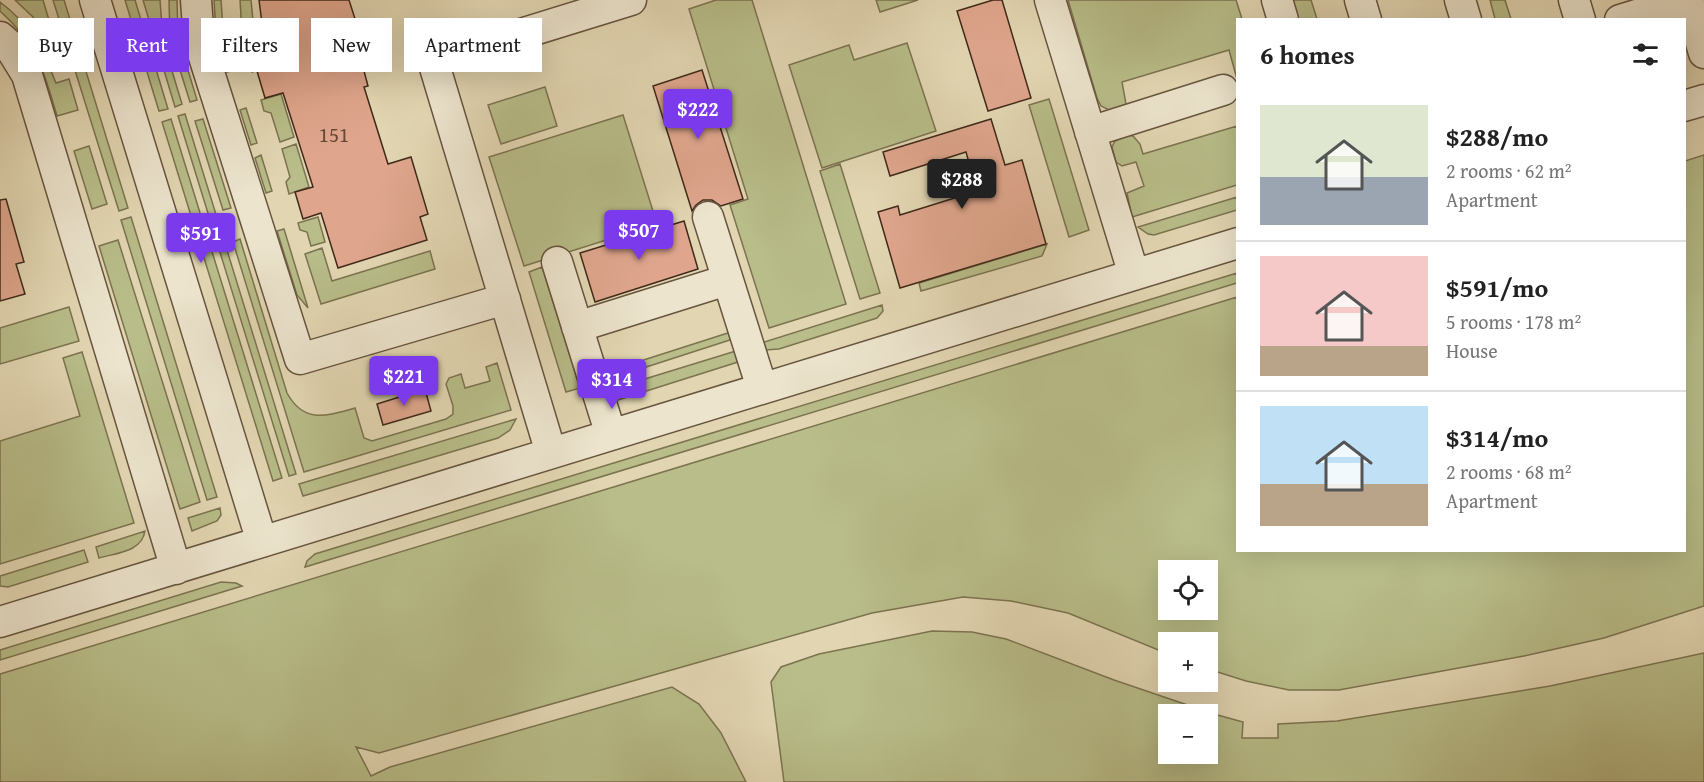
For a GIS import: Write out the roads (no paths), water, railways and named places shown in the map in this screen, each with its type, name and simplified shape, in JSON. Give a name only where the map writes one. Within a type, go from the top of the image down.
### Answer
[{"type":"street","points":[[94,0],[262,542]]},
{"type":"street","points":[[196,0],[200,41],[300,359],[505,299]]},
{"type":"street","points":[[551,453],[433,61],[631,0]]},
{"type":"street","points":[[1050,0],[1134,275]]},
{"type":"street","points":[[1277,0],[1282,18]]},
{"type":"street","points":[[1360,0],[1365,18]]},
{"type":"street","points":[[1460,0],[1465,18]]},
{"type":"street","points":[[1574,0],[1579,18]]},
{"type":"street","points":[[1627,18],[1687,0],[1704,53]]},
{"type":"street","points":[[0,37],[8,45],[27,75],[176,569]]},
{"type":"street","points":[[1090,132],[1223,90]]},
{"type":"street","points":[[1686,105],[1704,100]]},
{"type":"street","points":[[708,217],[762,388]]},
{"type":"street","points":[[0,622],[1236,244]]},
{"type":"street","points":[[557,262],[611,435]]},
{"type":"street","points":[[578,327],[728,280]]}]
